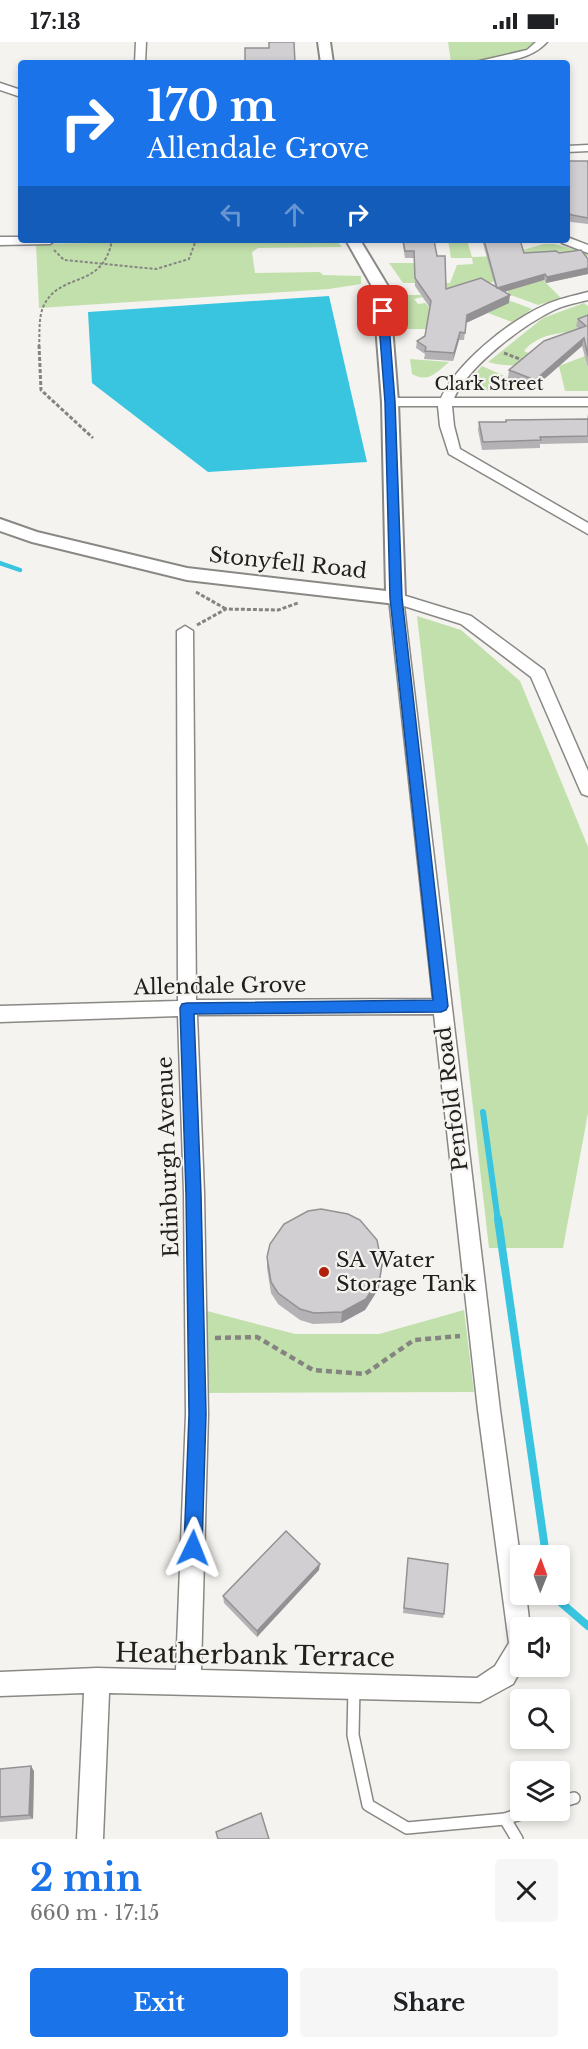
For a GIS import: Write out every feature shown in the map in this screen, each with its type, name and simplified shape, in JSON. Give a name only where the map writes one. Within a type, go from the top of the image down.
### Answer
[{"type":"street","points":[[140,60],[141,42]]},
{"type":"street","points":[[324,42],[327,60]]},
{"type":"street","points":[[491,60],[530,52],[542,42]]},
{"type":"street","points":[[0,86],[18,93]]},
{"type":"street","points":[[570,149],[588,148]]},
{"type":"street","points":[[0,241],[18,241]]},
{"type":"street","points":[[570,242],[588,249]]},
{"type":"street","name":"Penfold Road","points":[[355,243],[381,288],[390,402],[396,598],[441,1006],[517,1617]]},
{"type":"street","points":[[588,296],[549,308],[526,322],[493,347],[454,384],[445,402],[448,432],[454,451],[588,529]]},
{"type":"street","name":"Clark Street","points":[[390,402],[588,402]]},
{"type":"street","name":"Stonyfell Road","points":[[0,525],[32,536],[187,574],[396,598],[466,620],[538,674],[588,790]]},
{"type":"street","name":"Edinburgh Avenue","points":[[185,631],[187,1008],[197,1414],[188,1682]]},
{"type":"street","name":"Allendale Grove","points":[[0,1014],[187,1008],[441,1006]]},
{"type":"street","name":"Heatherbank Terrace","points":[[0,1684],[97,1680],[480,1690],[504,1675],[510,1664]]},
{"type":"street","points":[[90,1839],[97,1680]]},
{"type":"lane","points":[[354,1686],[353,1735],[368,1805],[407,1828],[510,1817]]},
{"type":"lane","points":[[570,1798],[574,1797]]},
{"type":"lane","points":[[505,1819],[517,1839]]},
{"type":"path","points":[[51,243],[64,260],[156,269],[189,259],[195,243]]},
{"type":"path","points":[[93,438],[40,390],[38,368],[44,305],[52,294],[96,273],[110,254],[112,243]]},
{"type":"path","points":[[493,347],[526,361]]},
{"type":"path","points":[[185,631],[226,609],[278,610],[300,602]]},
{"type":"path","points":[[196,1338],[257,1337],[313,1370],[365,1374],[414,1340],[480,1334]]},
{"type":"green space","points":[[448,42],[537,42],[508,56],[485,60],[451,60]]},
{"type":"green space","points":[[339,243],[342,247],[258,248],[252,252],[255,273],[320,272],[323,275],[361,276],[361,284],[329,289],[39,308],[36,244]]},
{"type":"green space","points":[[448,243],[468,243],[472,257],[501,256],[544,244],[554,244],[586,252],[588,256],[485,284],[448,291],[445,283],[450,283],[457,265],[473,264],[472,258],[451,258]]},
{"type":"green space","points":[[389,263],[414,263],[415,283],[403,283]]},
{"type":"green space","points":[[543,280],[561,298],[538,305],[508,294],[508,289]]},
{"type":"green space","points":[[405,295],[423,297],[414,299],[418,304],[425,303],[430,308],[427,329],[402,329],[401,316],[406,311]]},
{"type":"green space","points":[[511,301],[532,309],[512,322],[488,313]]},
{"type":"green space","points":[[584,303],[588,306],[588,323],[577,327],[580,330],[536,341],[524,351],[537,357],[525,363],[513,365],[488,362],[543,318]]},
{"type":"green space","points":[[585,356],[588,368],[588,391],[565,391],[559,366]]},
{"type":"green space","points":[[410,359],[449,362],[432,376],[418,377],[412,374]]},
{"type":"green space","points":[[482,366],[529,387],[528,389],[477,389],[473,385],[472,377]]},
{"type":"green space","points":[[417,616],[461,630],[520,681],[588,847],[588,1113],[563,1248],[489,1248]]},
{"type":"green space","points":[[464,1310],[474,1392],[208,1393],[207,1311],[295,1334],[379,1334]]},
{"type":"water","points":[[329,296],[367,462],[208,472],[92,383],[88,312]]},
{"type":"building","points":[[269,42],[294,42],[295,60],[245,60],[245,48],[269,48]]},
{"type":"building","points":[[570,161],[588,161],[588,218],[570,214]]},
{"type":"building","points":[[404,243],[435,243],[437,256],[445,256],[446,289],[481,278],[510,295],[467,315],[465,333],[460,332],[454,353],[425,351],[426,347],[417,341],[425,336],[431,301],[415,278],[414,251],[405,251]]},
{"type":"building","points":[[485,243],[521,243],[524,253],[556,251],[559,253],[581,250],[588,259],[588,268],[547,277],[545,274],[497,288]]},
{"type":"building","points":[[588,315],[588,356],[584,338],[535,380],[509,370],[544,341],[586,326],[578,319]]},
{"type":"building","points":[[588,419],[588,436],[483,442],[479,422],[506,422],[506,420]]},
{"type":"building","name":"SA Water Storage Tank","points":[[321,1209],[348,1214],[360,1220],[377,1240],[382,1265],[380,1277],[366,1299],[342,1312],[314,1313],[300,1309],[278,1293],[271,1282],[267,1257],[270,1244],[284,1224],[308,1211]]},
{"type":"building","points":[[286,1531],[320,1564],[257,1631],[223,1596]]},
{"type":"building","points":[[408,1558],[448,1564],[444,1614],[404,1608]]},
{"type":"building","points":[[31,1766],[29,1815],[0,1817],[0,1769]]},
{"type":"building","points":[[261,1813],[269,1839],[218,1839],[216,1832]]},
{"type":"waterway","points":[[0,563],[20,570]]},
{"type":"waterway","points":[[483,1112],[498,1221]]},
{"type":"waterway","points":[[498,1219],[544,1545]]},
{"type":"waterway","points":[[564,1605],[588,1626]]},
{"type":"place","name":"SA Water Storage Tank","points":[[324,1272]]},
{"type":"route","points":[[193,1548],[197,1414],[194,1194],[187,1008],[441,1006],[396,598],[390,402],[383,311]]}]
